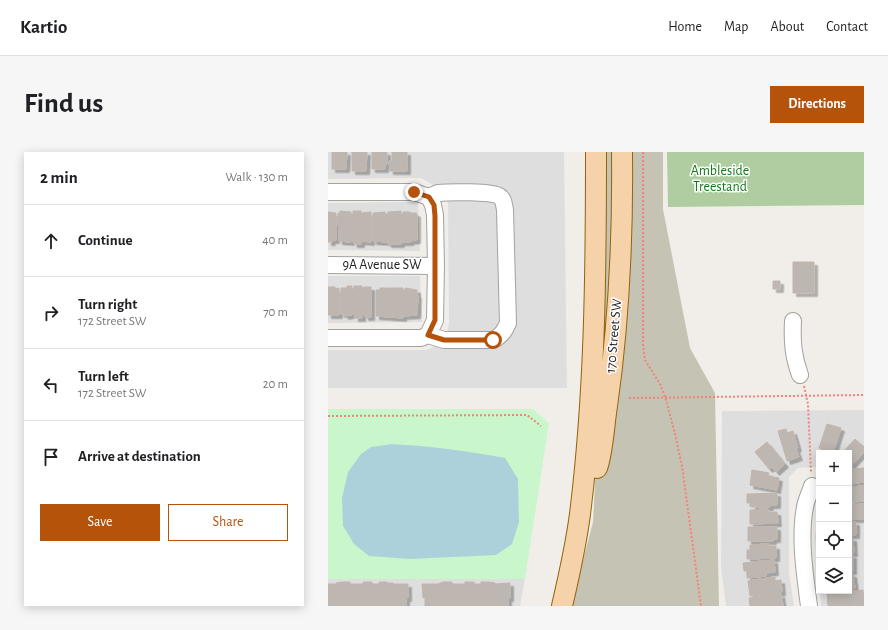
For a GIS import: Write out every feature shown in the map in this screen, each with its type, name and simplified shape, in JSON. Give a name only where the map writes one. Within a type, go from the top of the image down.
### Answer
[{"type":"main road","name":"170 Street SW","points":[[562,606],[580,516],[589,422],[595,317],[596,152]]},
{"type":"main road","name":"170 Street SW","points":[[580,516],[598,464],[611,378],[617,319],[622,152]]},
{"type":"street","points":[[328,192],[414,192],[429,197],[437,194],[485,192],[495,193],[500,196],[505,210],[508,323],[505,331],[500,337],[493,340],[444,340],[428,335],[421,338],[328,338]]},
{"type":"street","points":[[428,335],[435,320],[436,266],[434,205],[429,197]]},
{"type":"street","name":"9A Avenue SW","points":[[328,265],[436,266]]},
{"type":"street","points":[[793,321],[792,340],[795,361],[800,375]]},
{"type":"street","points":[[809,606],[803,530],[805,507],[812,486]]},
{"type":"path","points":[[643,152],[643,344],[645,360],[658,379],[665,397],[682,466],[701,606]]},
{"type":"path","points":[[629,398],[864,395]]},
{"type":"path","points":[[807,396],[812,486]]},
{"type":"path","points":[[328,416],[527,415],[541,426]]},
{"type":"shaded area","points":[[328,152],[564,152],[567,388],[328,388],[328,350],[426,350],[436,346],[447,334],[449,323],[448,194],[421,178],[328,179]]},
{"type":"shaded area","points":[[606,152],[663,152],[663,209],[690,348],[715,393],[719,606],[571,606],[593,522],[601,362]]},
{"type":"shaded area","points":[[418,202],[420,251],[328,250],[328,203]]},
{"type":"shaded area","points":[[328,276],[420,276],[422,322],[328,323]]},
{"type":"shaded area","points":[[864,410],[864,606],[821,606],[820,594],[852,594],[852,450],[816,450],[816,467],[798,468],[789,477],[789,572],[794,606],[726,606],[721,567],[722,411]]},
{"type":"shaded area","points":[[328,579],[525,579],[520,606],[328,606]]},
{"type":"green space","name":"Ambleside Treestand","points":[[667,152],[864,152],[864,205],[668,207]]},
{"type":"green space","points":[[328,409],[533,409],[549,423],[525,579],[328,579]]},
{"type":"water","points":[[392,444],[449,449],[505,458],[518,479],[519,522],[512,544],[496,555],[410,559],[369,556],[354,544],[343,526],[342,498],[348,472],[361,454],[371,447]]},
{"type":"building","points":[[332,152],[347,152],[346,169],[332,169]]},
{"type":"building","points":[[352,152],[367,152],[366,171],[352,171]]},
{"type":"building","points":[[372,152],[387,152],[387,164],[385,164],[385,169],[372,169]]},
{"type":"building","points":[[392,152],[407,152],[407,171],[390,171],[389,161],[392,161]]},
{"type":"building","points":[[340,211],[351,212],[351,214],[353,214],[353,211],[361,211],[361,213],[371,212],[371,242],[361,241],[361,244],[354,244],[353,240],[351,240],[351,242],[339,241],[338,213],[340,213]]},
{"type":"building","points":[[401,211],[401,214],[403,214],[403,212],[410,212],[417,214],[417,240],[401,242],[401,244],[388,244],[388,242],[373,241],[373,213],[385,212],[385,214],[388,214],[388,212]]},
{"type":"building","points":[[328,212],[336,213],[336,240],[331,240],[332,242],[328,242]]},
{"type":"building","points":[[793,262],[814,262],[814,293],[793,293]]},
{"type":"building","points":[[773,281],[780,281],[780,289],[773,289]]},
{"type":"building","points":[[347,286],[352,286],[352,289],[354,289],[354,286],[362,286],[362,288],[371,287],[371,317],[365,317],[365,314],[362,314],[362,318],[355,318],[355,314],[345,316],[345,314],[341,314],[341,288],[347,288]]},
{"type":"building","points":[[328,287],[335,287],[335,289],[339,288],[339,315],[328,315]]},
{"type":"building","points":[[380,288],[389,288],[389,290],[390,288],[403,288],[403,290],[405,290],[405,288],[417,290],[417,315],[403,316],[403,318],[376,316],[376,290],[380,290]]},
{"type":"building","points":[[827,424],[841,428],[834,450],[822,450],[819,448]]},
{"type":"building","points":[[786,429],[787,433],[793,431],[799,457],[787,461],[778,431]]},
{"type":"building","points":[[855,439],[864,447],[864,452],[852,465],[852,450],[845,450]]},
{"type":"building","points":[[767,442],[785,464],[776,472],[772,467],[769,469],[755,452]]},
{"type":"building","points":[[864,468],[864,482],[852,484],[852,469]]},
{"type":"building","points":[[752,470],[769,473],[768,476],[779,478],[777,490],[750,485]]},
{"type":"building","points":[[864,486],[864,501],[852,502],[852,487]]},
{"type":"building","points":[[777,493],[777,505],[770,505],[770,507],[752,507],[752,503],[747,503],[747,494]]},
{"type":"building","points":[[864,504],[864,519],[852,519],[852,505]]},
{"type":"building","points":[[768,509],[768,512],[777,512],[778,523],[750,524],[750,510]]},
{"type":"building","points":[[852,522],[856,522],[856,535],[852,535]]},
{"type":"building","points":[[748,527],[777,527],[777,539],[773,539],[773,541],[748,541]]},
{"type":"building","points":[[852,538],[853,538],[854,553],[852,553]]},
{"type":"building","points":[[769,544],[769,546],[776,546],[776,558],[747,559],[747,550],[750,550],[750,545]]},
{"type":"building","points":[[852,555],[853,555],[852,571]]},
{"type":"building","points":[[774,560],[775,572],[766,573],[766,576],[747,578],[747,571],[744,571],[743,563]]},
{"type":"building","points":[[852,574],[853,574],[855,588],[852,588]]},
{"type":"building","points":[[775,577],[775,581],[781,580],[782,592],[750,596],[748,581]]},
{"type":"building","points":[[341,582],[350,582],[350,584],[372,582],[372,584],[379,584],[379,582],[387,582],[393,584],[408,584],[408,598],[406,598],[406,606],[328,606],[328,584],[336,584]]},
{"type":"building","points":[[443,582],[452,582],[452,584],[465,584],[465,582],[474,582],[474,584],[481,584],[481,582],[495,584],[510,583],[510,598],[508,598],[508,606],[425,606],[422,584],[438,584]]},
{"type":"building","points":[[863,590],[864,605],[828,606],[827,594],[852,594],[852,591]]},
{"type":"building","points":[[781,594],[783,606],[750,606],[749,598]]},
{"type":"route","points":[[414,192],[429,197],[434,205],[436,266],[435,320],[428,335],[444,340],[493,340]]}]
